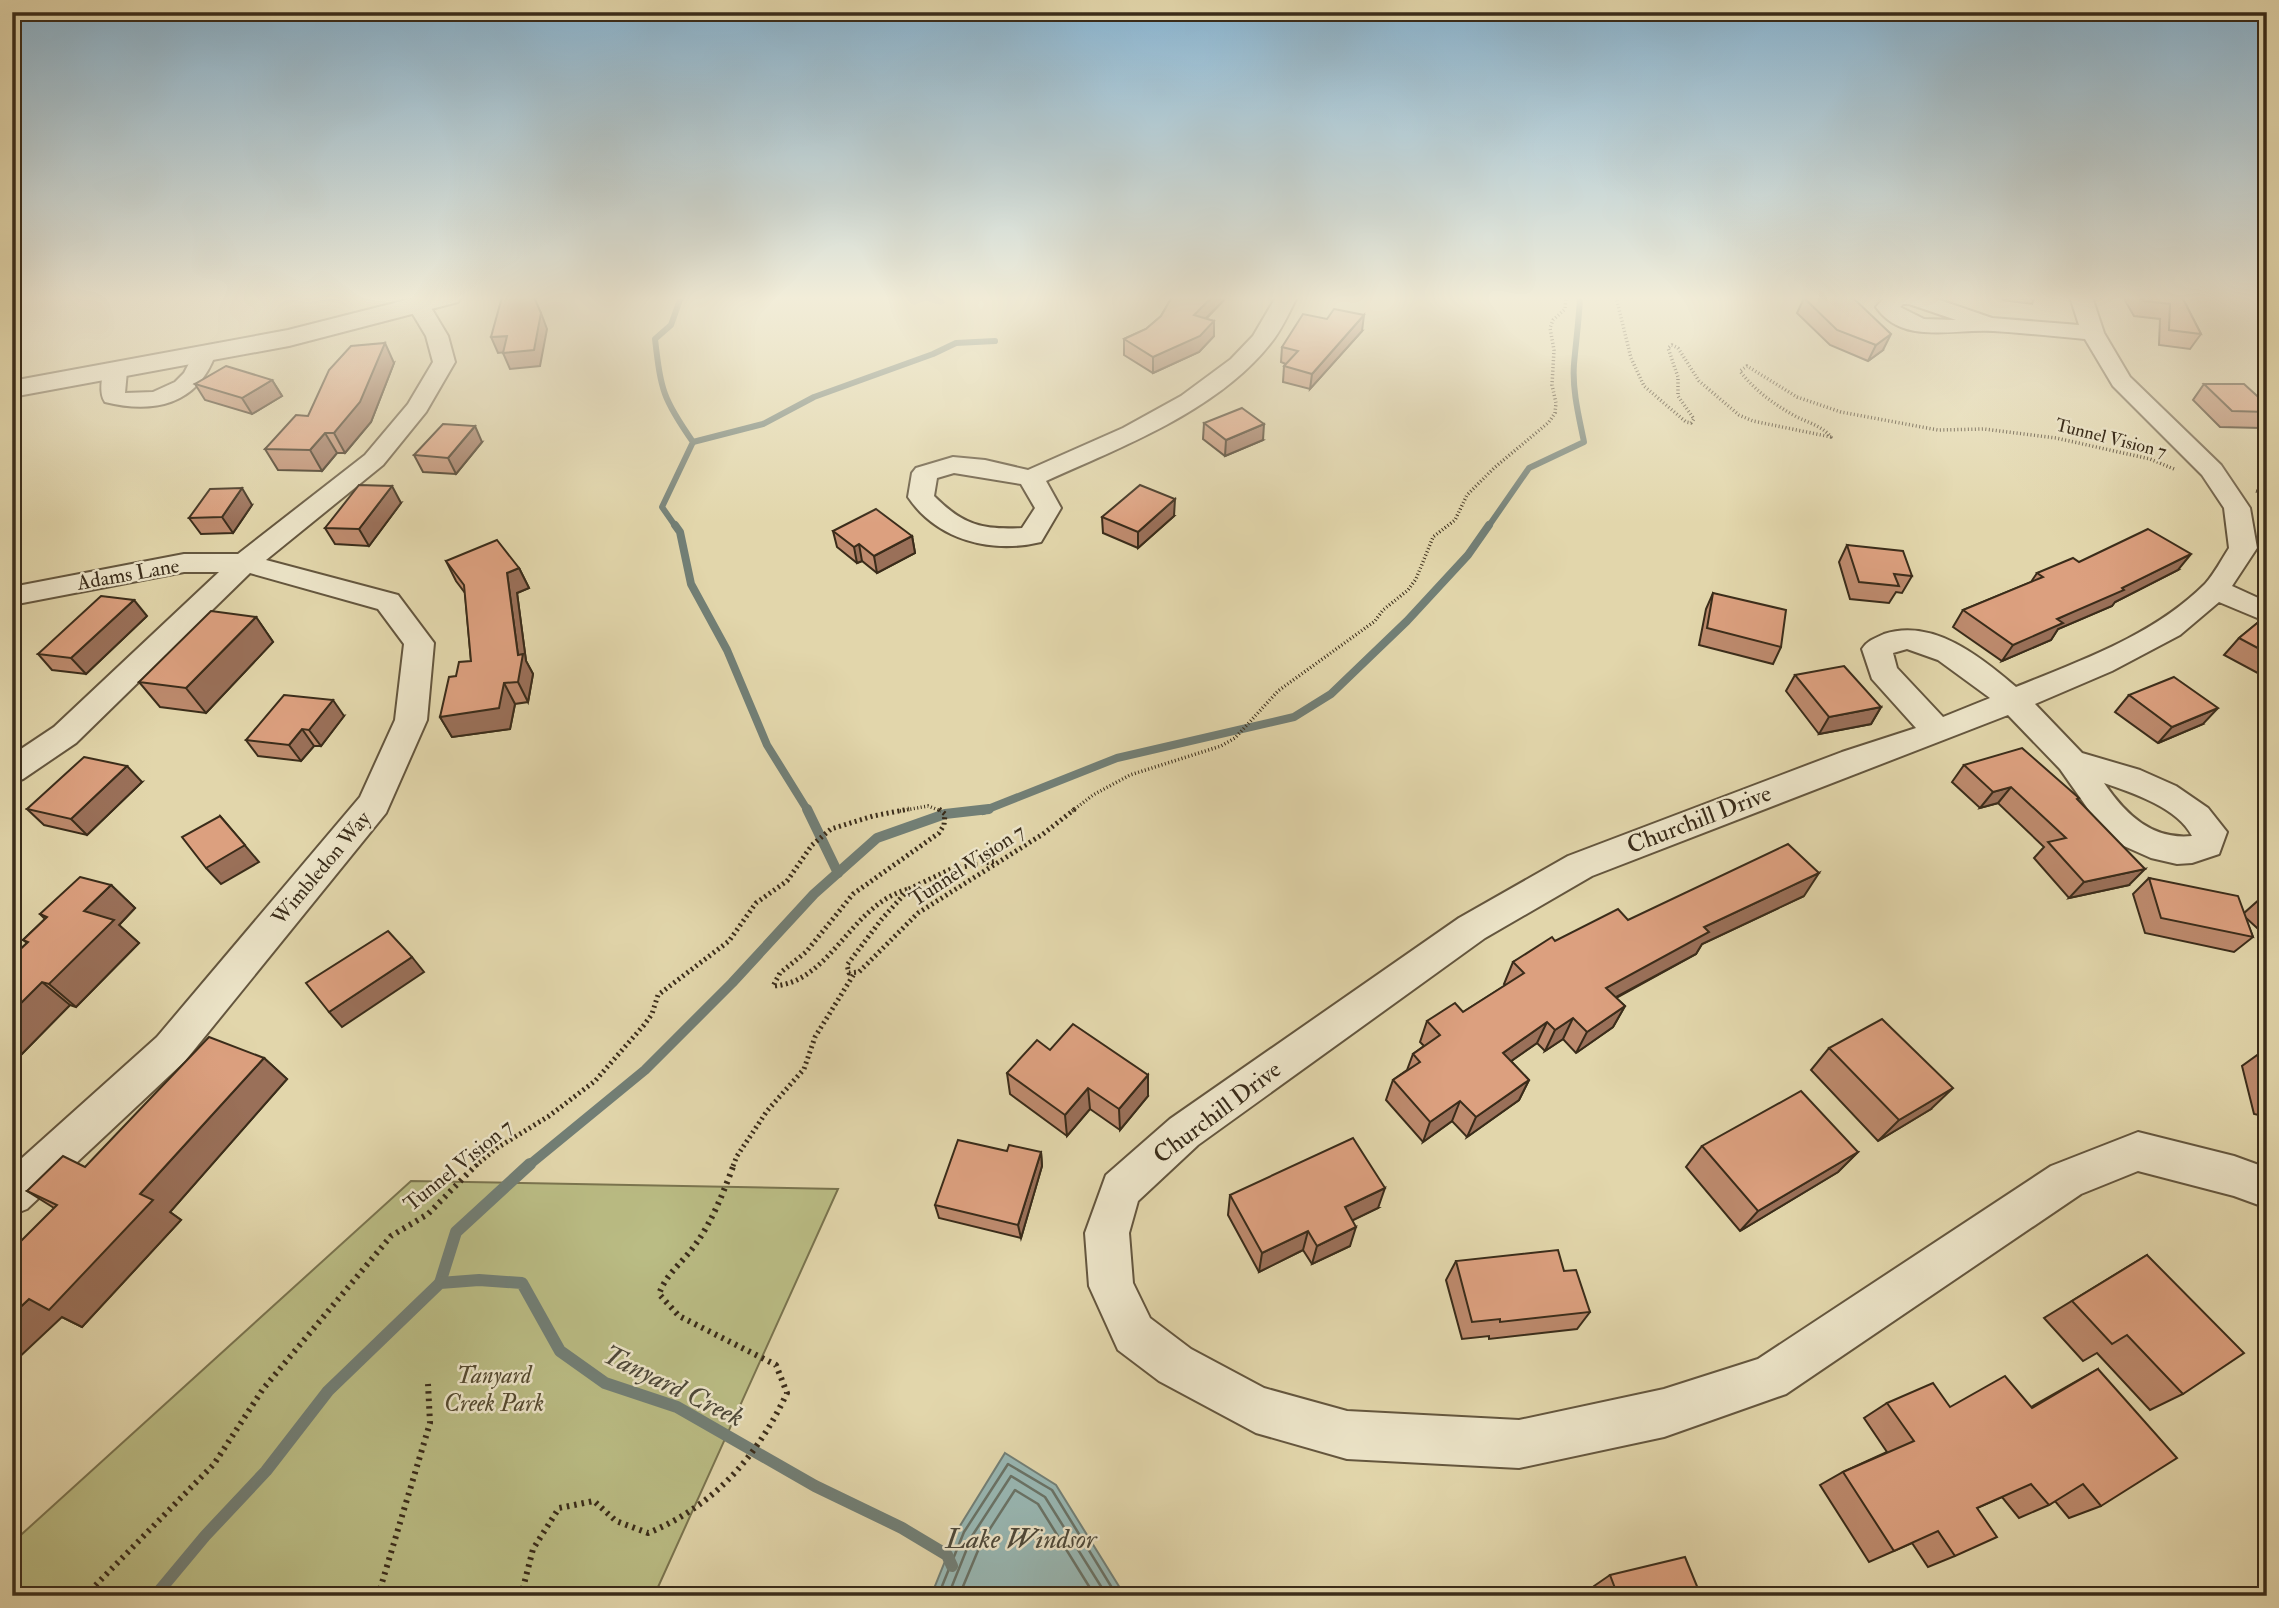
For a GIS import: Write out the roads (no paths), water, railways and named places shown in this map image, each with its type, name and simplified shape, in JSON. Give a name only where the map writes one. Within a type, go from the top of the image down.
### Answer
[{"type":"street","points":[[12,389],[108,372]]},
{"type":"street","points":[[12,771],[65,735],[245,563],[374,460],[418,407],[438,372]]},
{"type":"street","points":[[1031,478],[1132,433],[1189,401],[1228,372]]},
{"type":"street","name":"Churchill Drive","points":[[2116,372],[2121,381],[2212,470],[2237,508],[2243,548],[2216,589],[2170,628],[2101,664],[1938,732],[1853,760],[1580,866],[1472,928],[1184,1132],[1121,1189],[1107,1233],[1111,1286],[1134,1334],[1175,1365],[1256,1409],[1347,1436],[1519,1444],[1664,1413],[1770,1378],[2066,1180],[2138,1151],[2234,1176],[2267,1188]]},
{"type":"street","name":"Adams Lane","points":[[12,596],[184,563],[245,563]]},
{"type":"street","name":"Wimbledon Way","points":[[12,1195],[180,1038],[374,804],[411,720],[419,643],[388,602],[245,563]]},
{"type":"street","points":[[2216,589],[2267,612]]},
{"type":"street","points":[[1938,732],[1884,672],[1877,649],[1908,639],[1932,645],[1957,659],[2014,701],[2071,761]]},
{"type":"water","name":"Lake Windsor","points":[[1005,1453],[1056,1485],[1125,1596],[931,1596],[958,1529]]},
{"type":"waterway","points":[[659,372],[669,404],[693,442]]},
{"type":"waterway","points":[[693,442],[763,424],[814,397],[883,372]]},
{"type":"waterway","points":[[1488,527],[1529,468],[1584,442],[1576,403],[1574,372]]},
{"type":"waterway","points":[[676,527],[662,507],[693,442]]},
{"type":"waterway","points":[[675,525],[680,532],[691,584],[727,650],[767,745],[808,811]]},
{"type":"waterway","points":[[988,809],[1117,758],[1294,717],[1331,694],[1407,621],[1468,555],[1489,525]]},
{"type":"waterway","points":[[838,873],[877,838],[945,814],[988,809]]},
{"type":"waterway","points":[[983,811],[988,809]]},
{"type":"waterway","points":[[808,811],[838,873]]},
{"type":"waterway","points":[[528,1166],[645,1070],[732,983],[814,894],[838,873]]},
{"type":"waterway","points":[[440,1283],[456,1232],[530,1164]]},
{"type":"waterway","name":"Tanyard Creek","points":[[440,1283],[479,1280],[522,1283],[560,1351],[605,1383],[677,1407],[815,1486],[902,1528],[947,1555],[952,1566]]},
{"type":"waterway","name":"Tanyard Creek","points":[[155,1596],[205,1536],[266,1471],[328,1391],[440,1283]]},
{"type":"park label","name":"Tanyard Creek Park","points":[[494,1389]]}]
